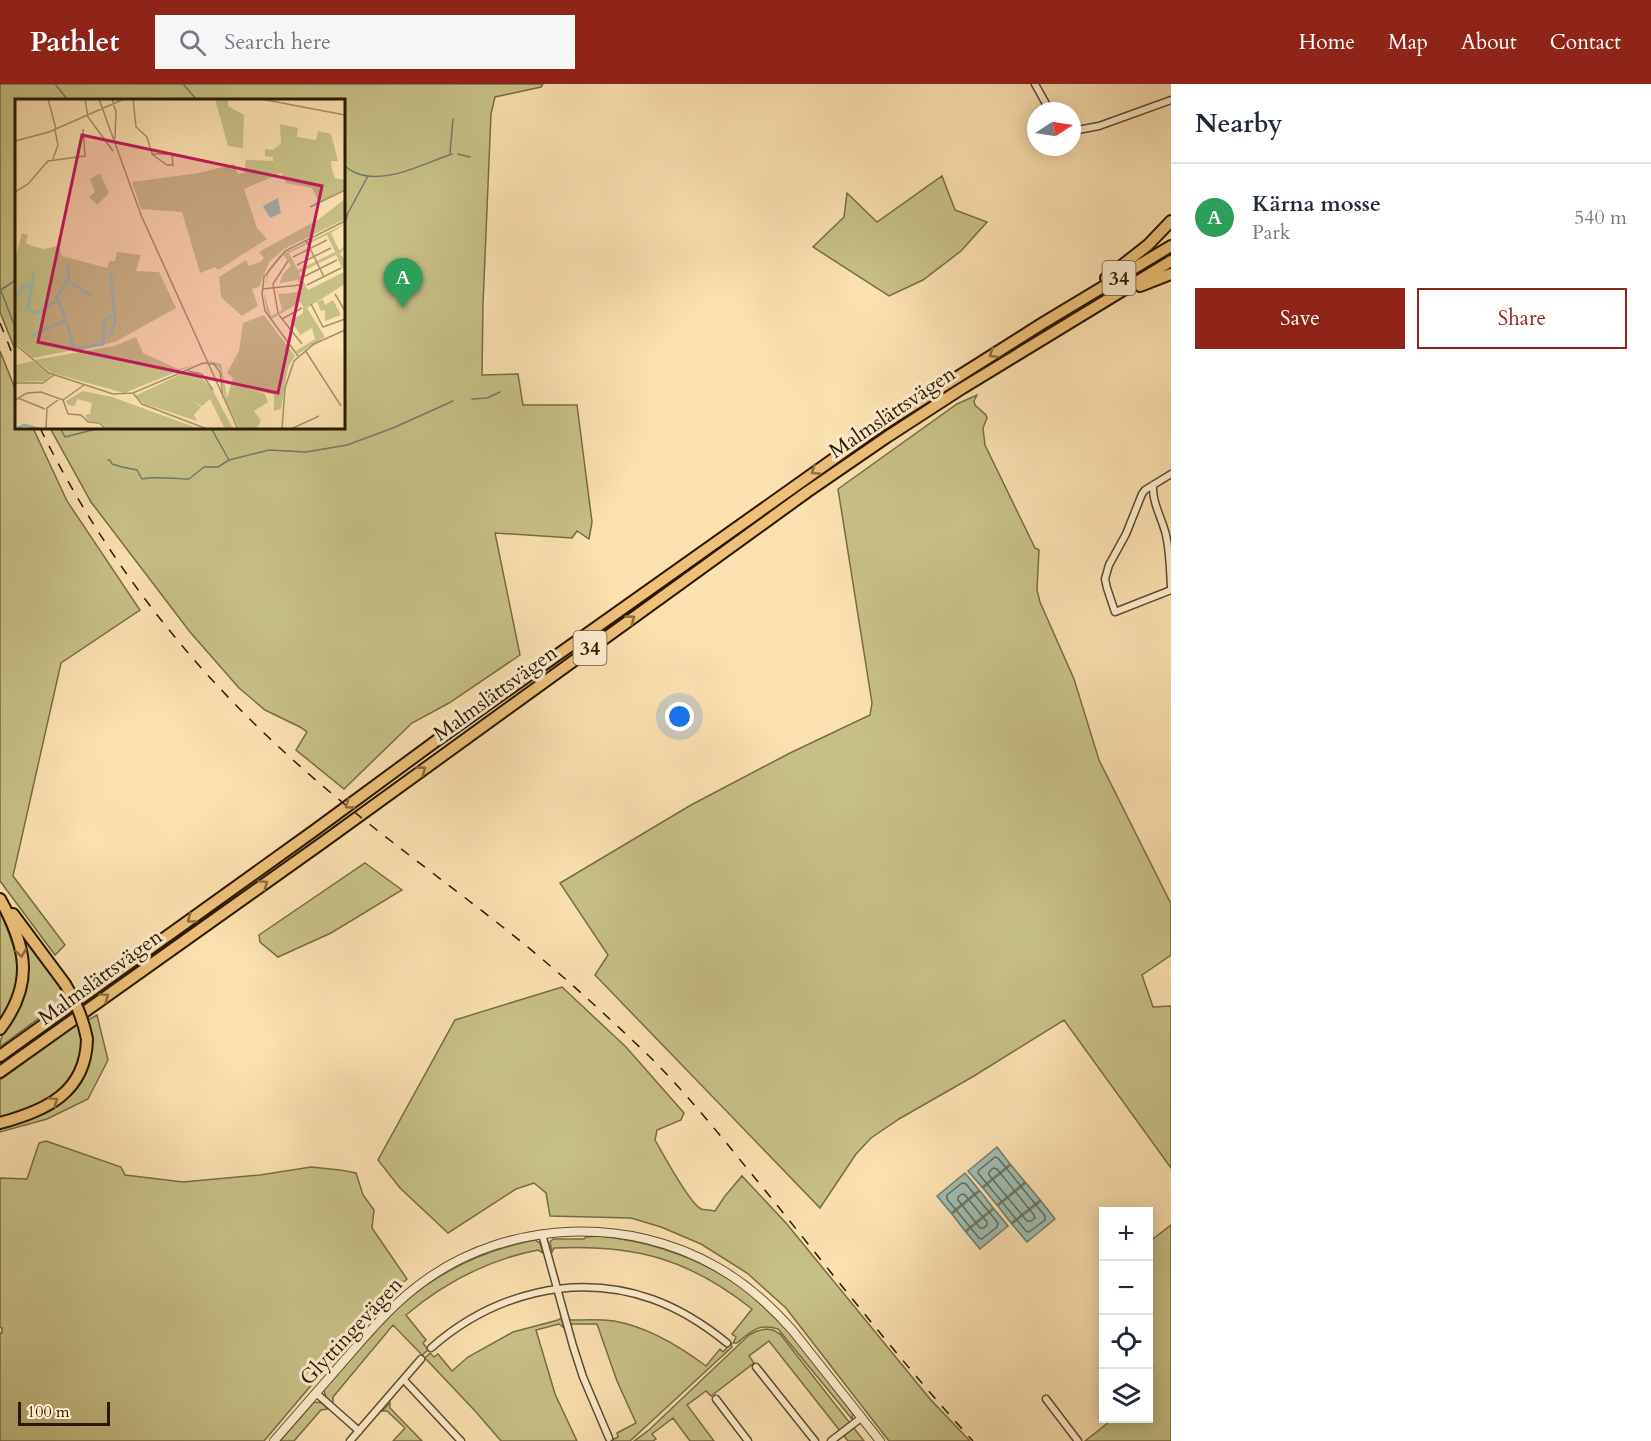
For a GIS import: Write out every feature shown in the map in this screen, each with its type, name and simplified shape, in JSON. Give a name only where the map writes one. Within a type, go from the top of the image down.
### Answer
[{"type":"highway","points":[[1066,309],[1134,256],[1171,221]]},
{"type":"highway","name":"Malmslättsvägen","points":[[0,1056],[809,475],[936,390],[1171,246]]},
{"type":"highway","name":"Malmslättsvägen","points":[[0,1072],[322,843],[807,492],[961,389],[1171,261]]},
{"type":"highway","points":[[1112,296],[1171,274]]},
{"type":"highway","points":[[0,897],[65,984],[77,1004],[84,1022],[87,1051],[80,1072],[61,1097],[31,1114],[0,1123]]},
{"type":"highway","points":[[0,897],[19,940],[23,968],[20,994],[0,1029]]},
{"type":"street","points":[[1035,84],[1045,102]]},
{"type":"street","points":[[1081,129],[1099,126],[1171,100]]},
{"type":"street","points":[[1153,485],[1154,500],[1170,557],[1171,589],[1115,612],[1105,579],[1109,565],[1126,534],[1138,500],[1146,490],[1153,485],[1171,474]]},
{"type":"street","name":"Glyttingevägen","points":[[274,1441],[396,1304],[441,1269],[472,1254],[508,1241],[542,1234],[591,1231],[629,1235],[666,1244],[716,1266],[747,1287],[778,1314],[880,1441]]},
{"type":"street","points":[[542,1234],[573,1347],[609,1438]]},
{"type":"street","points":[[431,1348],[459,1325],[495,1305],[557,1289],[604,1289],[652,1299],[688,1315],[727,1343]]},
{"type":"street","points":[[350,1441],[421,1359]]},
{"type":"street","points":[[756,1367],[815,1441]]},
{"type":"street","points":[[404,1380],[461,1441]]},
{"type":"street","points":[[315,1393],[359,1431]]},
{"type":"street","points":[[716,1399],[748,1441]]},
{"type":"street","points":[[1046,1399],[1078,1441]]},
{"type":"street","points":[[831,1441],[861,1418]]},
{"type":"shaded area","points":[[0,84],[543,84],[541,87],[495,97],[491,114],[482,375],[518,374],[523,405],[577,405],[592,522],[589,539],[577,531],[572,538],[495,533],[520,655],[449,703],[412,723],[344,789],[296,750],[307,732],[265,710],[239,688],[190,632],[91,502],[51,429],[345,429],[345,99],[15,99],[15,350],[0,312]]},
{"type":"shaded area","points":[[942,176],[955,210],[987,222],[961,251],[923,280],[889,296],[813,247],[844,217],[847,193],[877,222]]},
{"type":"shaded area","points":[[0,351],[15,388],[15,429],[33,429],[67,501],[140,610],[61,663],[13,876],[65,945],[55,955],[0,881]]},
{"type":"shaded area","points":[[977,395],[975,405],[987,418],[983,428],[985,445],[1035,548],[1039,550],[1037,590],[1040,602],[1074,679],[1099,760],[1171,904],[1171,955],[1142,975],[1153,1007],[1171,1006],[1171,1168],[1064,1020],[871,1138],[856,1154],[820,1208],[595,975],[608,955],[560,883],[691,805],[790,753],[870,715],[872,703],[838,489],[957,404]]},
{"type":"shaded area","points":[[365,863],[402,890],[331,933],[278,957],[260,942],[259,935]]},
{"type":"shaded area","points":[[0,911],[17,960],[18,981],[9,1007],[0,1021]]},
{"type":"shaded area","points":[[21,932],[66,998],[0,1047],[3,1035],[20,1007],[27,986],[28,966]]},
{"type":"shaded area","points":[[562,987],[626,1047],[684,1113],[681,1120],[657,1130],[655,1140],[696,1205],[701,1209],[715,1211],[742,1176],[786,1223],[930,1399],[970,1441],[889,1441],[786,1308],[747,1273],[701,1244],[661,1227],[631,1218],[550,1216],[546,1193],[534,1183],[516,1189],[448,1233],[400,1188],[378,1160],[455,1020]]},
{"type":"shaded area","points":[[97,1015],[108,1060],[88,1099],[47,1119],[0,1132],[0,1127],[27,1120],[53,1109],[73,1091],[86,1071],[89,1059],[91,1047],[88,1020]]},
{"type":"shaded area","points":[[79,1023],[82,1051],[77,1067],[68,1083],[55,1096],[41,1105],[0,1119],[0,1080]]},
{"type":"shaded area","points":[[46,1141],[121,1167],[125,1175],[183,1182],[260,1175],[311,1167],[356,1173],[363,1195],[374,1210],[372,1228],[407,1279],[372,1311],[264,1441],[0,1441],[0,1333],[2,1333],[2,1328],[0,1327],[0,1178],[27,1179],[39,1143]]},
{"type":"shaded area","points":[[1171,1225],[1171,1441],[1085,1441],[1108,1423],[1153,1423],[1153,1239]]},
{"type":"shaded area","points":[[598,1236],[645,1244],[690,1259],[712,1269],[752,1295],[770,1311],[803,1348],[853,1414],[852,1419],[778,1329],[760,1328],[737,1343],[733,1343],[736,1337],[732,1334],[752,1309],[706,1278],[660,1258],[636,1252],[583,1247],[554,1248],[552,1252],[550,1242],[553,1239],[584,1239]]},
{"type":"shaded area","points":[[535,1240],[540,1243],[543,1253],[538,1250],[519,1254],[484,1266],[436,1292],[406,1315],[426,1340],[423,1343],[428,1350],[422,1355],[393,1325],[333,1397],[333,1404],[326,1398],[324,1390],[379,1327],[414,1294],[462,1264],[516,1244]]},
{"type":"shaded area","points":[[567,1317],[571,1320],[614,1321],[651,1332],[674,1344],[706,1366],[720,1349],[723,1352],[731,1343],[732,1347],[630,1441],[610,1441],[618,1437],[617,1433],[636,1423],[617,1381],[597,1324],[572,1324],[570,1327]]},
{"type":"shaded area","points":[[561,1318],[564,1328],[559,1324],[536,1330],[555,1394],[577,1441],[501,1441],[425,1358],[430,1353],[434,1357],[438,1354],[452,1371],[468,1357],[513,1332]]},
{"type":"shaded area","points":[[766,1329],[780,1334],[864,1441],[848,1441],[769,1341],[749,1356],[754,1363],[711,1396],[706,1391],[687,1405],[714,1441],[690,1441],[673,1418],[652,1434],[656,1439],[653,1441],[634,1441],[649,1430],[749,1335]]},
{"type":"shaded area","points":[[314,1402],[322,1403],[328,1409],[321,1410],[294,1441],[280,1441]]},
{"type":"shaded area","points":[[390,1403],[390,1408],[422,1441],[393,1441],[405,1428],[387,1411],[382,1411]]},
{"type":"water","points":[[997,1147],[1010,1164],[982,1187],[968,1171]]},
{"type":"water","points":[[1011,1165],[1025,1182],[997,1205],[983,1188]]},
{"type":"water","points":[[965,1173],[979,1190],[951,1213],[937,1196]]},
{"type":"water","points":[[1026,1183],[1040,1200],[1011,1223],[998,1206]]},
{"type":"water","points":[[980,1191],[993,1208],[965,1231],[952,1214]]},
{"type":"water","points":[[1041,1201],[1055,1219],[1027,1242],[1012,1224]]},
{"type":"water","points":[[994,1209],[1008,1226],[980,1249],[966,1232]]},
{"type":"waterway","points":[[55,84],[67,99]]},
{"type":"waterway","points":[[183,84],[196,99]]},
{"type":"waterway","points":[[450,153],[453,119]]},
{"type":"waterway","points":[[345,166],[356,173],[368,176],[392,175],[452,154]]},
{"type":"waterway","points":[[458,154],[470,157]]},
{"type":"waterway","points":[[345,223],[368,176]]},
{"type":"waterway","points":[[2,289],[15,281]]},
{"type":"waterway","points":[[0,288],[15,327]]},
{"type":"waterway","points":[[472,399],[487,398],[500,392]]},
{"type":"waterway","points":[[108,460],[112,464],[137,470],[142,479],[189,479],[204,467],[218,467],[229,460],[269,450],[306,452],[347,445],[393,428],[453,401]]},
{"type":"waterway","points":[[61,429],[65,437],[96,429]]},
{"type":"waterway","points":[[212,429],[229,460]]},
{"type":"railway","points":[[0,323],[15,360]]},
{"type":"railway","points":[[41,429],[63,473],[116,559],[177,639],[244,714],[308,773],[363,819],[542,959],[650,1057],[711,1124],[894,1350],[973,1441]]},
{"type":"place","name":"Kärna mosse","points":[[403,308]]}]
